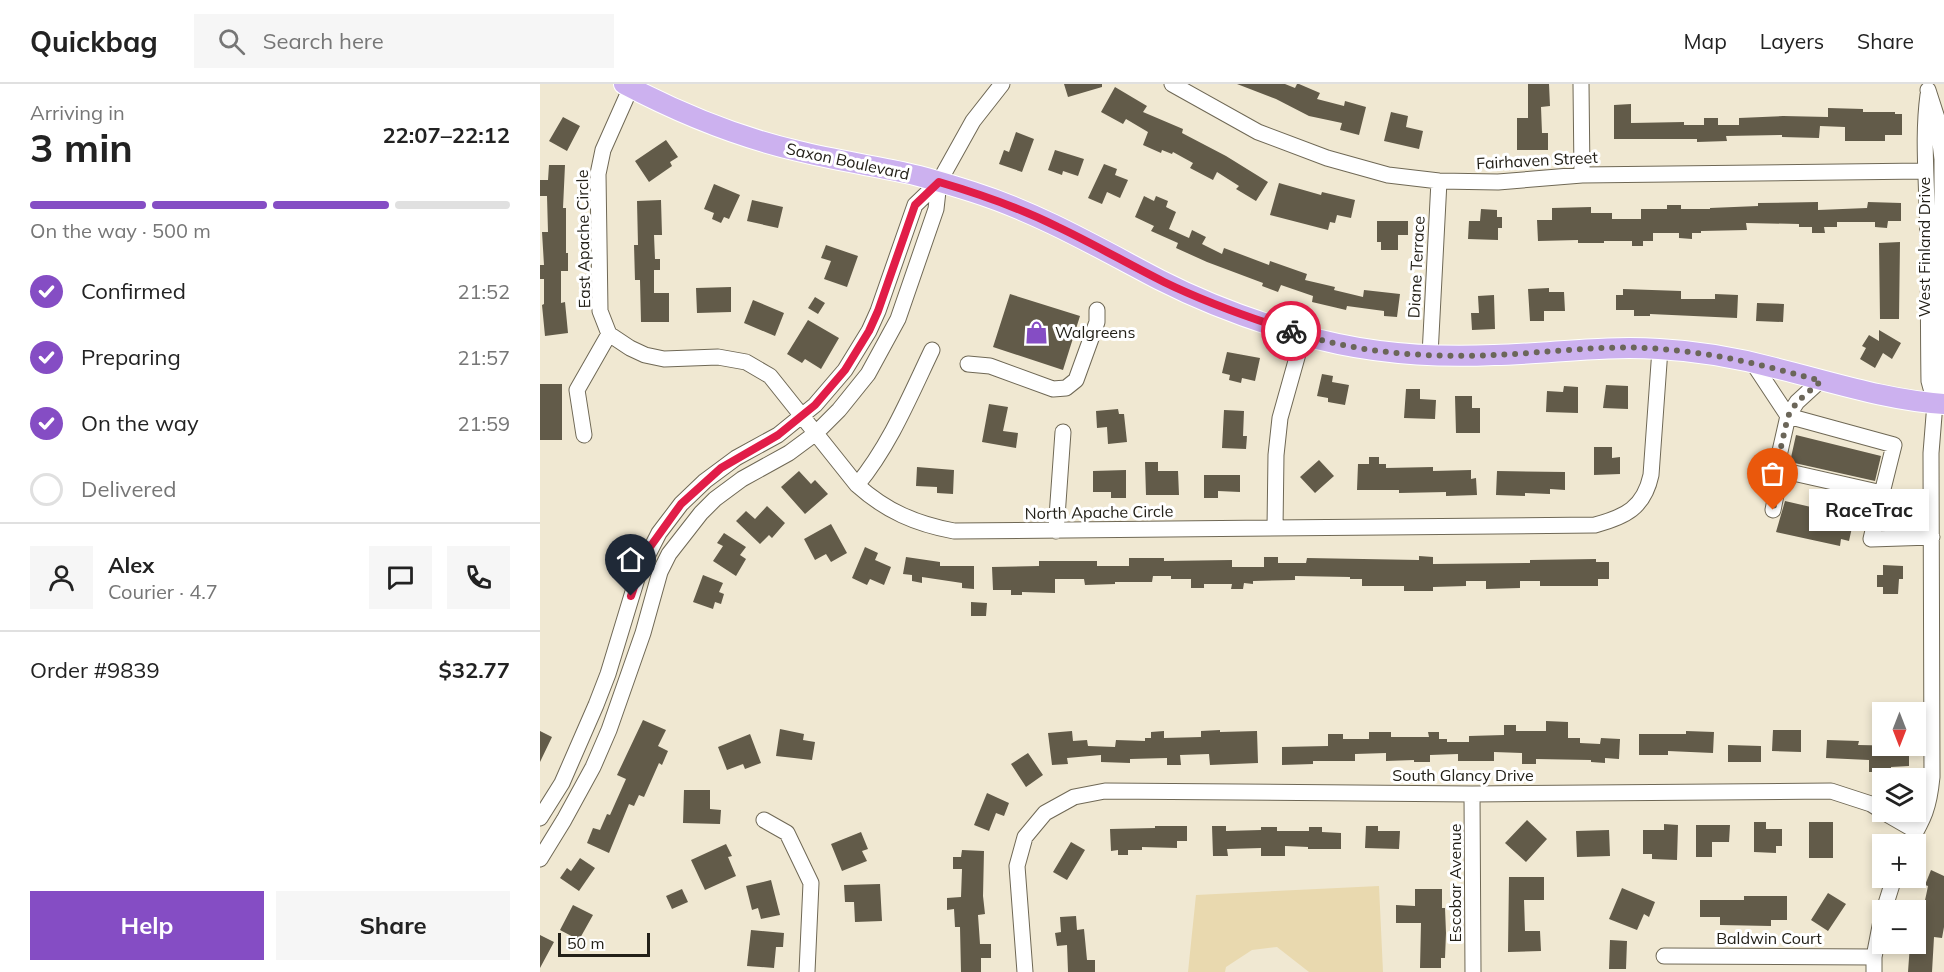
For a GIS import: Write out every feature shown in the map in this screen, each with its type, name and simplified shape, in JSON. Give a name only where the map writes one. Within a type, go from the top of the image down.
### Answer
[{"type":"main road","name":"Saxon Boulevard","points":[[627,86],[668,107],[752,139],[799,152],[910,173],[1006,204],[1057,226],[1162,281],[1229,311],[1303,336],[1378,351],[1430,355],[1492,356],[1604,349],[1660,349],[1753,363],[1863,392],[1939,404]]},
{"type":"street","points":[[540,819],[562,783],[596,705],[608,674],[639,572],[659,533],[681,504],[705,481],[736,458],[778,435],[815,405],[830,388],[857,352],[878,311],[915,205],[939,182],[973,121],[1002,84]]},
{"type":"street","name":"Fairhaven Street","points":[[1172,84],[1258,132],[1327,158],[1388,175],[1439,181],[1498,182],[1582,175],[1924,171]]},
{"type":"street","points":[[1581,84],[1582,175]]},
{"type":"street","name":"East Apache Circle","points":[[609,334],[600,311],[598,174],[603,150],[627,86]]},
{"type":"street","name":"West Finland Drive","points":[[1915,834],[1930,802],[1932,777],[1931,453],[1942,382],[1943,159],[1937,118],[1928,87]]},
{"type":"street","name":"West Finland Drive","points":[[1928,87],[1924,118],[1924,171],[1927,205],[1929,381],[1939,404]]},
{"type":"street","points":[[1924,171],[1932,163],[1943,159]]},
{"type":"street","name":"Diane Terrace","points":[[1430,355],[1439,181]]},
{"type":"street","points":[[540,859],[570,810],[609,730],[643,633],[660,572],[669,554],[694,521],[715,499],[742,479],[789,453],[816,433],[839,410],[868,374],[898,319],[936,209],[939,182]]},
{"type":"street","points":[[968,364],[990,366],[1053,389],[1066,388],[1076,380],[1097,322],[1097,310]]},
{"type":"street","points":[[584,435],[577,390],[609,334]]},
{"type":"street","name":"North Apache Circle","points":[[609,334],[645,356],[664,359],[718,357],[746,362],[770,376],[857,485],[874,500],[902,517],[930,527],[954,531],[1595,525],[1617,519],[1636,507],[1649,486],[1652,475],[1660,349]]},
{"type":"street","points":[[1275,528],[1276,455],[1280,418],[1303,336]]},
{"type":"street","points":[[857,485],[874,466],[932,350]]},
{"type":"street","points":[[1753,363],[1788,416],[1894,445],[1871,539],[1932,537]]},
{"type":"street","points":[[1821,381],[1797,402],[1788,416],[1776,469],[1882,493]]},
{"type":"street","points":[[1056,531],[1064,432]]},
{"type":"street","points":[[1773,510],[1781,470]]},
{"type":"street","name":"South Glancy Drive","points":[[1025,972],[1017,866],[1025,837],[1045,813],[1074,797],[1106,791],[1472,794],[1831,791],[1872,805]]},
{"type":"street","name":"Escobar Avenue","points":[[1472,794],[1473,972]]},
{"type":"street","points":[[764,820],[787,833],[811,883],[807,972]]},
{"type":"street","name":"South Glancy Drive","points":[[1895,822],[1909,834]]},
{"type":"street","name":"Baldwin Court","points":[[1664,956],[1874,964]]},
{"type":"shaded area","points":[[1379,886],[1383,972],[1309,972],[1277,947],[1252,950],[1226,967],[1225,972],[1188,972],[1196,895]]},
{"type":"building","points":[[1064,84],[1102,84],[1102,87],[1068,97]]},
{"type":"building","points":[[1237,84],[1285,84],[1295,88],[1299,84],[1320,93],[1317,99],[1344,106],[1345,101],[1366,107],[1359,135],[1340,130],[1342,123],[1309,116],[1276,99]]},
{"type":"building","points":[[1528,84],[1549,84],[1550,106],[1541,107],[1542,133],[1548,133],[1548,150],[1517,150],[1517,118],[1528,118]]},
{"type":"building","points":[[1115,87],[1147,106],[1143,112],[1183,129],[1182,133],[1268,182],[1256,201],[1236,189],[1239,186],[1217,172],[1213,180],[1190,168],[1193,163],[1173,152],[1172,154],[1162,150],[1161,153],[1143,145],[1148,132],[1126,119],[1123,124],[1101,112]]},
{"type":"building","points":[[1631,104],[1631,123],[1684,122],[1684,125],[1704,125],[1704,118],[1718,118],[1718,125],[1739,125],[1739,118],[1828,117],[1828,108],[1863,109],[1863,112],[1895,112],[1895,114],[1902,114],[1902,135],[1885,135],[1885,141],[1845,141],[1845,127],[1820,126],[1819,138],[1782,137],[1782,135],[1726,136],[1727,141],[1697,142],[1697,139],[1614,139],[1614,105]]},
{"type":"building","points":[[1391,112],[1408,116],[1406,127],[1423,131],[1419,149],[1384,141]]},
{"type":"building","points":[[563,117],[580,126],[567,151],[549,141]]},
{"type":"building","points":[[1016,132],[1034,139],[1022,172],[999,164],[1004,150],[1009,152]]},
{"type":"building","points":[[666,140],[678,157],[670,162],[672,166],[649,182],[635,161]]},
{"type":"building","points":[[1055,150],[1084,159],[1078,176],[1063,171],[1062,175],[1048,170]]},
{"type":"building","points":[[1104,164],[1117,169],[1115,175],[1128,180],[1120,198],[1107,192],[1102,204],[1088,198]]},
{"type":"building","points":[[549,165],[565,165],[563,208],[566,208],[568,271],[561,271],[561,303],[565,302],[568,333],[545,336],[542,305],[544,304],[544,279],[540,279],[540,265],[544,265],[542,232],[548,232],[547,196],[540,196],[540,180],[548,180]]},
{"type":"building","points":[[1279,183],[1321,195],[1322,192],[1355,200],[1351,218],[1337,215],[1335,223],[1330,222],[1328,230],[1270,215]]},
{"type":"building","points":[[714,184],[740,195],[729,219],[724,217],[721,223],[712,219],[714,213],[704,209]]},
{"type":"building","points":[[1144,196],[1154,201],[1156,196],[1168,201],[1166,207],[1176,212],[1169,229],[1189,238],[1192,230],[1206,237],[1202,244],[1222,254],[1224,248],[1269,265],[1270,261],[1307,274],[1305,280],[1363,297],[1364,290],[1400,294],[1397,317],[1384,316],[1384,311],[1347,306],[1346,310],[1312,302],[1313,296],[1281,285],[1278,292],[1262,286],[1263,283],[1176,248],[1178,243],[1151,231],[1154,226],[1135,217]]},
{"type":"building","points":[[661,200],[662,235],[654,235],[655,259],[660,259],[660,270],[654,270],[654,293],[669,293],[669,322],[641,322],[640,280],[635,280],[634,245],[638,245],[637,201]]},
{"type":"building","points":[[752,200],[783,207],[778,228],[747,221]]},
{"type":"building","points":[[1818,202],[1818,210],[1867,208],[1868,202],[1901,203],[1901,221],[1888,221],[1887,228],[1875,227],[1875,222],[1837,222],[1837,227],[1824,227],[1825,233],[1812,233],[1812,227],[1799,227],[1799,224],[1746,223],[1747,230],[1701,231],[1701,233],[1692,233],[1692,239],[1679,238],[1679,233],[1653,233],[1653,241],[1643,241],[1643,246],[1632,246],[1632,241],[1578,243],[1578,240],[1538,241],[1537,220],[1552,220],[1552,208],[1591,207],[1591,213],[1612,213],[1612,219],[1641,219],[1641,209],[1667,209],[1667,205],[1681,205],[1681,209],[1710,209],[1758,206],[1758,203]]},
{"type":"building","points":[[1481,209],[1497,210],[1497,217],[1502,217],[1502,228],[1498,228],[1498,240],[1468,239],[1469,221],[1480,221]]},
{"type":"building","points":[[1377,221],[1408,221],[1408,235],[1398,235],[1398,250],[1381,250],[1381,242],[1377,242]]},
{"type":"building","points":[[1900,242],[1899,319],[1880,319],[1879,243]]},
{"type":"building","points":[[826,245],[858,256],[847,287],[824,279],[831,261],[821,258]]},
{"type":"building","points":[[731,287],[731,312],[697,313],[696,288]]},
{"type":"building","points":[[1549,288],[1549,292],[1564,292],[1565,311],[1544,311],[1544,321],[1530,321],[1528,289]]},
{"type":"building","points":[[1623,289],[1681,291],[1681,299],[1715,299],[1715,294],[1738,295],[1737,318],[1650,314],[1650,316],[1634,316],[1634,310],[1616,310],[1616,295],[1623,295]]},
{"type":"building","name":"Walgreens","points":[[1010,294],[1080,316],[1063,370],[993,347]]},
{"type":"building","points":[[1494,295],[1495,329],[1472,330],[1471,313],[1479,313],[1478,296]]},
{"type":"building","points":[[815,297],[825,303],[818,314],[808,308]]},
{"type":"building","points":[[753,300],[784,313],[775,336],[744,323]]},
{"type":"building","points":[[1757,303],[1784,304],[1783,322],[1756,321]]},
{"type":"building","points":[[808,320],[839,338],[821,369],[805,359],[802,363],[787,354]]},
{"type":"building","points":[[1879,330],[1901,343],[1892,359],[1883,353],[1875,368],[1860,359],[1866,348],[1862,346],[1869,335],[1879,341]]},
{"type":"building","points":[[1227,352],[1260,358],[1255,381],[1242,378],[1241,383],[1229,380],[1230,375],[1222,373]]},
{"type":"building","points":[[1322,374],[1333,376],[1332,382],[1349,385],[1345,405],[1328,402],[1328,398],[1317,396]]},
{"type":"building","points":[[540,384],[562,384],[562,440],[540,440]]},
{"type":"building","points":[[1606,385],[1628,386],[1628,409],[1603,408]]},
{"type":"building","points":[[1564,386],[1578,387],[1578,413],[1546,412],[1547,391],[1563,392]]},
{"type":"building","points":[[1406,389],[1420,389],[1420,399],[1436,400],[1435,419],[1404,418]]},
{"type":"building","points":[[1455,396],[1472,396],[1472,408],[1480,408],[1480,433],[1456,433]]},
{"type":"building","points":[[989,404],[1008,407],[1003,431],[1018,433],[1016,448],[982,442]]},
{"type":"building","points":[[1118,409],[1119,414],[1124,414],[1127,442],[1108,444],[1107,427],[1097,428],[1096,411]]},
{"type":"building","points":[[1224,410],[1244,411],[1243,436],[1247,436],[1246,449],[1222,448]]},
{"type":"building","points":[[1796,435],[1881,456],[1875,481],[1790,462]]},
{"type":"building","points":[[1594,447],[1612,447],[1612,458],[1620,457],[1620,474],[1594,475]]},
{"type":"building","points":[[1369,457],[1379,457],[1379,464],[1386,464],[1386,468],[1433,467],[1433,471],[1471,470],[1471,479],[1476,478],[1477,495],[1446,496],[1446,492],[1399,493],[1399,490],[1357,490],[1358,464],[1369,464]]},
{"type":"building","points":[[1319,460],[1334,476],[1315,493],[1300,477]]},
{"type":"building","points":[[1145,462],[1158,462],[1158,471],[1178,471],[1179,495],[1146,495]]},
{"type":"building","points":[[917,467],[954,470],[953,494],[937,493],[937,487],[916,486]]},
{"type":"building","points":[[1126,470],[1126,498],[1111,498],[1111,492],[1093,492],[1093,471]]},
{"type":"building","points":[[799,471],[811,484],[815,480],[828,494],[805,514],[781,487]]},
{"type":"building","points":[[1497,471],[1565,472],[1565,490],[1550,489],[1550,494],[1525,493],[1525,496],[1496,495]]},
{"type":"building","points":[[1204,475],[1240,475],[1240,492],[1218,491],[1218,498],[1204,498]]},
{"type":"building","points":[[1813,500],[1830,504],[1828,512],[1845,517],[1844,521],[1853,523],[1849,541],[1841,539],[1840,546],[1776,532],[1785,501],[1811,507]]},
{"type":"building","points":[[767,506],[785,523],[772,538],[769,535],[760,544],[736,521],[746,511],[755,519]]},
{"type":"building","points":[[831,524],[847,553],[831,562],[826,554],[815,560],[804,539]]},
{"type":"building","points":[[724,533],[746,547],[740,555],[746,559],[736,576],[713,561],[723,546],[717,543]]},
{"type":"building","points":[[865,547],[878,553],[875,560],[891,567],[884,585],[870,579],[867,585],[852,578]]},
{"type":"building","points":[[1419,556],[1433,557],[1433,564],[1530,563],[1530,560],[1596,559],[1596,562],[1609,562],[1609,579],[1598,579],[1598,586],[1540,586],[1540,581],[1520,581],[1520,588],[1486,589],[1486,581],[1466,581],[1466,586],[1433,587],[1433,591],[1404,591],[1404,586],[1362,586],[1362,579],[1350,579],[1350,577],[1295,576],[1295,580],[1253,581],[1253,584],[1244,583],[1243,589],[1231,589],[1232,584],[1204,584],[1204,588],[1191,588],[1191,579],[1153,576],[1152,582],[1085,585],[1084,579],[1055,579],[1055,593],[1022,592],[1022,595],[1011,595],[1011,590],[993,590],[992,567],[1039,566],[1039,561],[1097,561],[1097,566],[1129,566],[1129,558],[1164,558],[1164,561],[1232,560],[1232,567],[1264,567],[1264,557],[1278,557],[1278,563],[1306,563],[1307,558],[1419,560]]},
{"type":"building","points":[[906,557],[940,562],[940,566],[974,566],[974,589],[962,588],[962,583],[922,577],[922,583],[912,581],[912,575],[903,574]]},
{"type":"building","points":[[1883,565],[1903,566],[1903,579],[1899,579],[1898,594],[1883,594],[1883,587],[1877,587],[1877,575],[1883,575]]},
{"type":"building","points":[[703,575],[723,583],[719,592],[724,594],[721,604],[715,602],[713,609],[693,602]]},
{"type":"building","points":[[971,602],[987,603],[986,616],[971,616]]},
{"type":"building","points":[[643,720],[666,730],[658,746],[668,751],[662,765],[659,763],[644,797],[639,795],[634,806],[629,804],[609,853],[587,843],[593,828],[600,830],[607,814],[610,815],[626,779],[617,775]]},
{"type":"building","points":[[1546,721],[1568,722],[1568,738],[1580,738],[1580,743],[1600,744],[1601,738],[1620,739],[1619,759],[1605,758],[1605,763],[1591,762],[1591,760],[1536,759],[1536,764],[1522,764],[1522,753],[1494,752],[1494,761],[1458,761],[1458,754],[1430,755],[1430,762],[1414,762],[1414,760],[1386,761],[1386,753],[1355,754],[1355,761],[1313,761],[1313,764],[1282,765],[1282,747],[1328,746],[1328,734],[1343,734],[1343,739],[1369,739],[1369,732],[1391,732],[1391,737],[1429,737],[1428,732],[1439,732],[1439,739],[1447,739],[1447,742],[1469,742],[1469,736],[1504,735],[1504,725],[1516,725],[1516,731],[1546,731]]},
{"type":"building","points":[[780,729],[804,734],[803,740],[815,742],[812,760],[776,756]]},
{"type":"building","points":[[1220,730],[1220,732],[1257,731],[1258,763],[1210,765],[1209,754],[1180,755],[1181,765],[1167,765],[1167,758],[1130,759],[1130,763],[1101,762],[1101,755],[1067,758],[1068,764],[1052,765],[1048,733],[1072,731],[1073,741],[1087,740],[1088,746],[1115,747],[1116,740],[1145,741],[1145,738],[1151,738],[1151,732],[1164,731],[1164,738],[1201,737],[1201,731]]},
{"type":"building","points":[[1773,730],[1801,730],[1801,752],[1772,751]]},
{"type":"building","points":[[540,731],[552,737],[540,762]]},
{"type":"building","points":[[1686,731],[1714,732],[1713,753],[1668,751],[1668,755],[1639,755],[1639,734],[1686,734]]},
{"type":"building","points":[[750,734],[761,763],[745,769],[743,764],[727,770],[718,747]]},
{"type":"building","points":[[1827,740],[1859,741],[1858,745],[1872,745],[1872,756],[1909,756],[1909,766],[1872,768],[1872,772],[1869,772],[1869,760],[1826,758]]},
{"type":"building","points":[[1728,745],[1761,746],[1761,762],[1728,762]]},
{"type":"building","points":[[1028,753],[1043,775],[1026,787],[1011,764]]},
{"type":"building","points":[[684,790],[710,790],[710,809],[721,810],[720,824],[683,823]]},
{"type":"building","points":[[987,793],[1009,803],[1004,816],[996,813],[989,831],[974,825]]},
{"type":"building","points":[[1527,820],[1547,839],[1526,862],[1505,843]]},
{"type":"building","points":[[1754,822],[1766,822],[1766,829],[1782,829],[1782,846],[1776,846],[1776,853],[1754,852]]},
{"type":"building","points":[[1809,822],[1833,822],[1833,858],[1809,858]]},
{"type":"building","points":[[1664,824],[1678,825],[1677,860],[1652,859],[1652,854],[1643,854],[1643,830],[1664,830]]},
{"type":"building","points":[[1696,825],[1730,825],[1729,842],[1712,842],[1712,857],[1696,857]]},
{"type":"building","points":[[1155,826],[1187,826],[1187,841],[1177,841],[1177,848],[1142,847],[1142,850],[1128,850],[1128,855],[1118,855],[1118,850],[1111,851],[1110,829],[1155,828]]},
{"type":"building","points":[[1212,826],[1226,826],[1226,831],[1277,827],[1277,831],[1309,831],[1309,827],[1322,827],[1322,832],[1341,833],[1341,849],[1285,846],[1285,856],[1261,856],[1261,848],[1227,849],[1228,856],[1213,856]]},
{"type":"building","points":[[1366,826],[1378,826],[1378,831],[1400,831],[1399,849],[1365,848]]},
{"type":"building","points":[[1609,830],[1610,856],[1577,857],[1576,831]]},
{"type":"building","points":[[861,832],[868,849],[862,851],[867,861],[842,871],[831,844]]},
{"type":"building","points":[[1071,842],[1085,850],[1067,880],[1053,872]]},
{"type":"building","points":[[726,844],[732,856],[728,857],[736,876],[705,890],[691,860]]},
{"type":"building","points":[[962,850],[984,851],[985,914],[978,915],[980,944],[991,944],[991,958],[981,958],[981,972],[961,972],[960,927],[955,927],[954,909],[947,910],[947,898],[961,897],[962,869],[953,869],[953,857],[961,857]]},
{"type":"building","points":[[580,858],[595,868],[579,891],[560,878],[567,868],[571,871]]},
{"type":"building","points":[[1931,870],[1944,876],[1942,938],[1934,937],[1932,972],[1908,972],[1909,954],[1926,954],[1925,900],[1928,886],[1926,882]]},
{"type":"building","points":[[1509,877],[1544,877],[1544,900],[1524,900],[1525,931],[1540,931],[1541,951],[1508,952]]},
{"type":"building","points":[[771,880],[780,915],[761,919],[758,908],[752,910],[746,886]]},
{"type":"building","points":[[880,884],[882,921],[855,922],[854,902],[845,902],[844,885]]},
{"type":"building","points":[[1622,888],[1655,902],[1649,917],[1644,914],[1637,930],[1609,919]]},
{"type":"building","points":[[682,889],[688,902],[672,909],[666,896]]},
{"type":"building","points":[[1415,889],[1442,889],[1446,933],[1445,958],[1441,958],[1441,968],[1420,968],[1421,923],[1396,923],[1396,905],[1415,906]]},
{"type":"building","points":[[1828,893],[1846,904],[1828,931],[1811,920]]},
{"type":"building","points":[[1744,896],[1787,896],[1787,920],[1771,920],[1771,926],[1720,925],[1720,917],[1700,917],[1700,900],[1744,900]]},
{"type":"building","points":[[573,905],[593,915],[579,940],[560,930]]},
{"type":"building","points":[[1076,916],[1077,930],[1084,929],[1087,960],[1095,960],[1095,972],[1068,972],[1067,945],[1057,946],[1055,933],[1061,932],[1060,917]]},
{"type":"building","points":[[751,930],[784,933],[783,947],[776,947],[774,968],[747,966]]},
{"type":"building","points":[[540,935],[554,942],[540,968]]},
{"type":"building","points":[[1610,940],[1627,941],[1626,969],[1609,969]]},
{"type":"way so far","points":[[1291,331],[1303,336],[1378,351],[1430,355],[1492,356],[1604,349],[1660,349],[1737,359],[1821,381],[1797,402],[1788,416],[1776,469],[1781,470],[1773,510]]},
{"type":"place","name":"Walgreens","points":[[1037,332]]},
{"type":"place","name":"RaceTrac","points":[[1773,510]]},
{"type":"route","points":[[631,596],[650,547],[681,504],[721,468],[778,435],[815,405],[845,370],[869,331],[878,311],[915,205],[939,182],[1006,204],[1057,226],[1162,281],[1229,311],[1291,331]]}]
